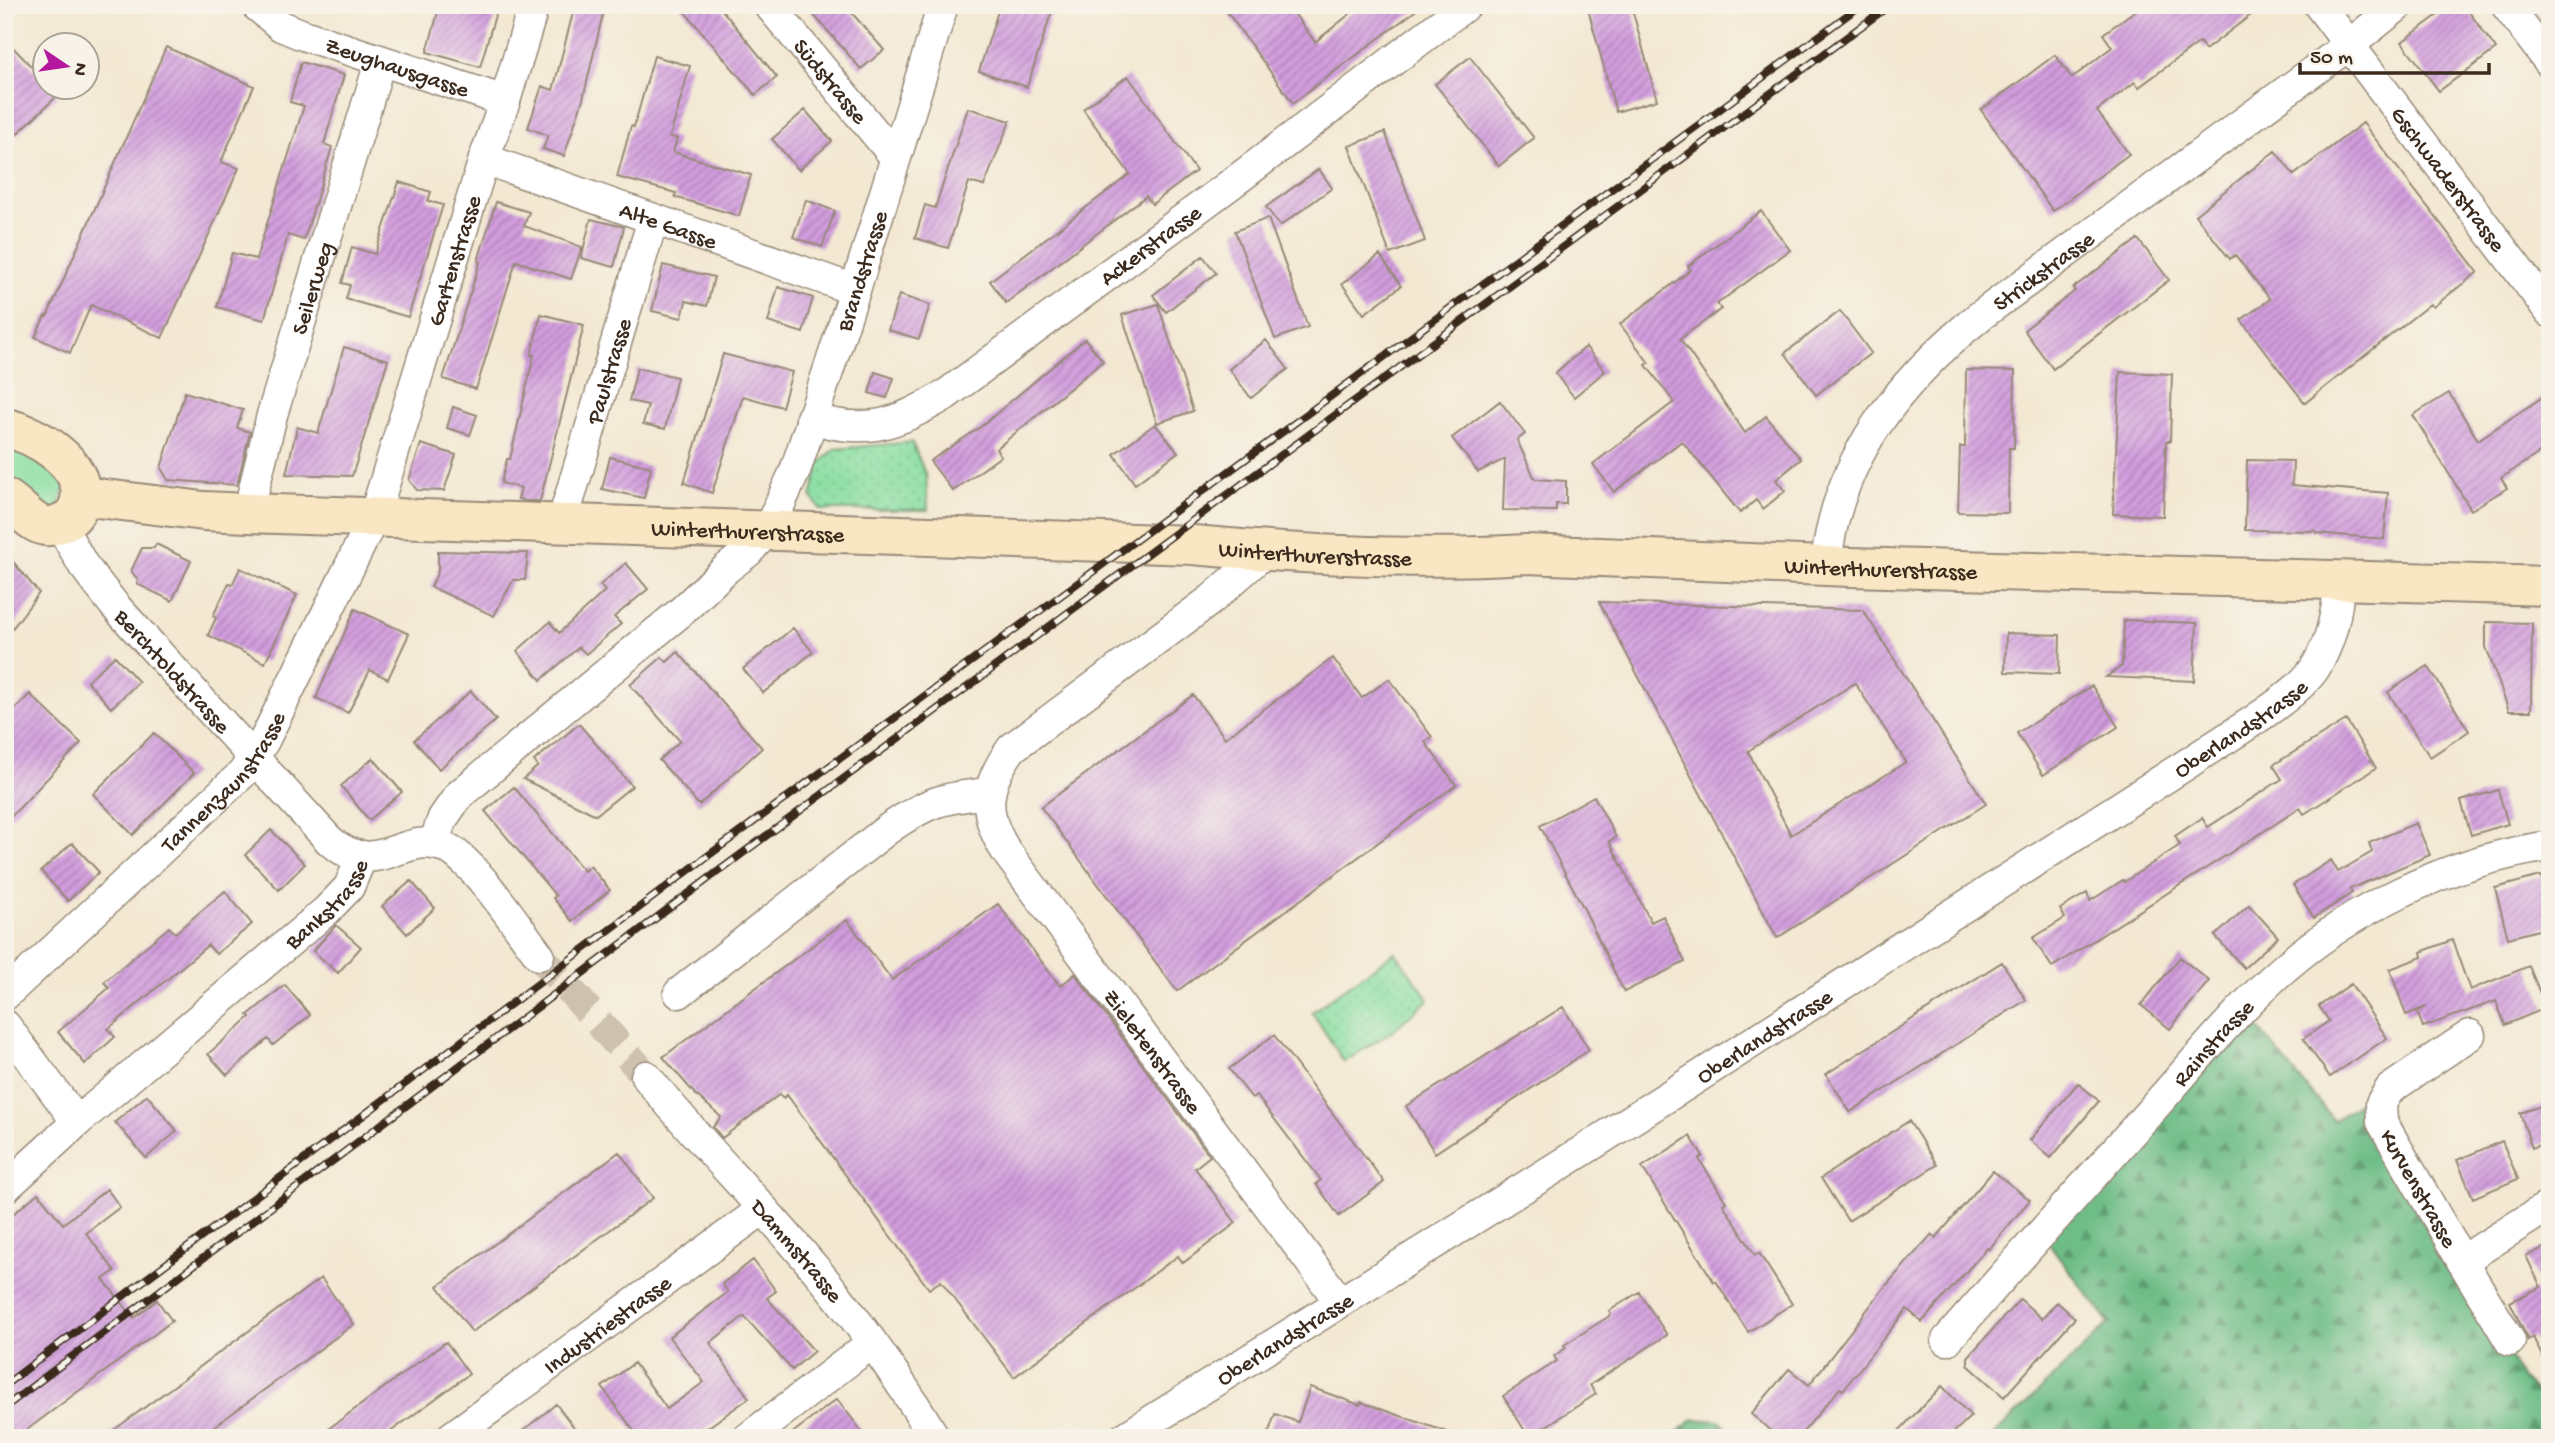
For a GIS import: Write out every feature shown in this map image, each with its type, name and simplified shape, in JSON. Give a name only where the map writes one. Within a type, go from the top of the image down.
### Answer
[{"type":"main road","points":[[5,428],[27,434],[60,455],[73,470],[80,482],[71,510]]},
{"type":"main road","name":"Winterthurerstrasse","points":[[5,498],[44,526],[71,510],[185,509],[1194,545],[1266,551],[1452,558],[1526,554],[1826,566],[2550,586]]},
{"type":"street","name":"Zeughausgasse","points":[[256,5],[281,26],[380,62],[505,101]]},
{"type":"street","name":"Gartenstrasse","points":[[374,517],[534,5]]},
{"type":"street","name":"Südstrasse","points":[[769,5],[895,157]]},
{"type":"street","name":"Brandstrasse","points":[[768,530],[788,488],[855,290],[943,5]]},
{"type":"street","name":"Ackerstrasse","points":[[811,418],[845,426],[884,425],[906,418],[944,397],[1466,5]]},
{"type":"street","name":"Gschwaderstrasse","points":[[2319,5],[2550,312]]},
{"type":"street","points":[[2349,45],[2399,5]]},
{"type":"street","points":[[2506,5],[2550,63]]},
{"type":"street","name":"Strickstrasse","points":[[1826,566],[1836,510],[1853,464],[1890,405],[1934,354],[2001,300],[2349,45]]},
{"type":"street","name":"Seilerweg","points":[[248,513],[272,415],[380,62]]},
{"type":"street","name":"Alte Gasse","points":[[484,159],[855,290]]},
{"type":"street","name":"Paulstrasse","points":[[562,523],[653,219]]},
{"type":"street","name":"Berchtoldstrasse","points":[[71,510],[83,565],[115,606],[329,840],[346,852],[362,856]]},
{"type":"street","name":"Tannenzaunstrasse","points":[[5,995],[243,773],[264,741],[374,517]]},
{"type":"street","points":[[539,955],[468,863],[450,849],[435,844],[443,818],[459,795],[682,611],[748,552],[768,530]]},
{"type":"street","name":"Zieletenstrasse","points":[[1266,551],[1212,599],[1022,738],[1002,761],[989,793],[989,808],[992,825],[1008,854],[1340,1302]]},
{"type":"street","name":"Oberlandstrasse","points":[[1125,1438],[1583,1151],[2278,703],[2314,670],[2332,630],[2340,580]]},
{"type":"street","points":[[679,993],[911,813],[943,798],[989,793]]},
{"type":"street","name":"Bankstrasse","points":[[5,1188],[77,1122],[327,910],[349,887],[362,856],[377,857],[418,844],[435,844]]},
{"type":"street","name":"Rainstrasse","points":[[1947,1339],[2243,1009],[2300,955],[2353,919],[2407,890],[2475,864],[2550,846]]},
{"type":"street","points":[[5,1025],[77,1122]]},
{"type":"street","name":"Kurvenstrasse","points":[[2470,1035],[2390,1090],[2381,1102],[2382,1122],[2510,1341]]},
{"type":"street","name":"Dammstrasse","points":[[646,1076],[687,1128],[803,1253],[872,1343],[935,1438]]},
{"type":"street","name":"Kurvenstrasse","points":[[2462,1261],[2550,1205]]},
{"type":"street","name":"Industriestrasse","points":[[450,1438],[763,1209]]},
{"type":"street","points":[[748,1438],[872,1343]]},
{"type":"green space","points":[[5,440],[14,442],[66,483],[56,513],[5,484]]},
{"type":"green space","points":[[912,442],[926,476],[928,510],[821,510],[811,496],[820,463],[835,449]]},
{"type":"green space","points":[[1395,952],[1429,999],[1391,1032],[1344,1062],[1312,1012]]},
{"type":"green space","points":[[2243,1009],[2334,1121],[2364,1099],[2381,1103],[2522,1380],[2550,1405],[2550,1438],[1991,1438],[2109,1323],[2041,1233]]},
{"type":"green space","points":[[1693,1419],[1720,1421],[1737,1438],[1671,1438]]},
{"type":"building","points":[[440,5],[498,5],[480,67],[427,52]]},
{"type":"building","points":[[575,5],[605,5],[583,99],[564,156],[543,149],[548,135],[528,128],[542,86],[553,90]]},
{"type":"building","points":[[679,5],[718,5],[777,77],[755,95]]},
{"type":"building","points":[[805,5],[845,5],[884,50],[861,69]]},
{"type":"building","points":[[1000,5],[1054,5],[1027,87],[979,71]]},
{"type":"building","points":[[1222,5],[1288,5],[1315,42],[1361,5],[1423,5],[1293,103]]},
{"type":"building","points":[[1587,5],[1631,5],[1657,100],[1616,112]]},
{"type":"building","points":[[2143,5],[2264,5],[2205,50],[2200,42],[2139,87],[2135,82],[2097,111],[2129,154],[2053,211],[1981,110],[2055,55],[2072,78],[2112,47],[2103,34]]},
{"type":"building","points":[[2451,5],[2464,5],[2496,49],[2439,91],[2402,42]]},
{"type":"building","points":[[5,39],[32,67],[32,102],[51,102],[16,135],[5,123]]},
{"type":"building","points":[[166,47],[254,86],[221,162],[239,168],[162,338],[91,305],[70,353],[35,337],[45,316],[47,317]]},
{"type":"building","points":[[654,56],[690,66],[670,137],[677,138],[673,152],[751,175],[739,216],[675,197],[676,193],[617,177]]},
{"type":"building","points":[[1470,57],[1534,138],[1499,166],[1435,84]]},
{"type":"building","points":[[301,62],[344,75],[324,144],[332,147],[304,240],[288,235],[264,320],[217,307],[232,253],[256,259],[304,106],[290,102]]},
{"type":"building","points":[[1128,76],[1196,171],[1152,204],[1146,196],[1006,303],[990,281],[1130,174],[1083,109]]},
{"type":"building","points":[[968,108],[1010,121],[984,186],[969,182],[948,248],[915,238],[925,205],[935,208]]},
{"type":"building","points":[[805,110],[832,141],[799,170],[772,139]]},
{"type":"building","points":[[2363,123],[2478,272],[2433,307],[2430,304],[2305,403],[2241,320],[2270,299],[2235,255],[2230,259],[2195,215],[2275,151],[2294,175]]},
{"type":"building","points":[[1385,132],[1425,241],[1390,254],[1349,146]]},
{"type":"building","points":[[1319,169],[1332,188],[1280,226],[1266,207]]},
{"type":"building","points":[[399,182],[431,192],[428,201],[443,205],[408,317],[346,299],[350,285],[342,283],[352,247],[375,254]]},
{"type":"building","points":[[806,200],[835,211],[822,247],[793,237]]},
{"type":"building","points":[[496,202],[529,212],[524,226],[582,247],[571,279],[516,261],[476,389],[443,379]]},
{"type":"building","points":[[1761,211],[1790,250],[1717,304],[1721,309],[1680,339],[1745,433],[1766,416],[1801,459],[1776,480],[1785,491],[1763,509],[1756,500],[1740,513],[1682,441],[1614,492],[1593,464],[1674,402],[1620,324],[1691,270],[1688,266]]},
{"type":"building","points":[[1268,218],[1308,327],[1275,339],[1235,231]]},
{"type":"building","points":[[591,219],[624,227],[614,267],[581,258]]},
{"type":"building","points":[[2138,239],[2169,280],[2053,369],[2024,330],[2075,291],[2073,288]]},
{"type":"building","points":[[1380,255],[1401,286],[1364,314],[1342,284]]},
{"type":"building","points":[[1203,256],[1216,273],[1166,312],[1153,295]]},
{"type":"building","points":[[663,265],[714,277],[707,306],[686,301],[682,318],[652,311]]},
{"type":"building","points":[[778,287],[813,298],[803,333],[768,322]]},
{"type":"building","points":[[899,295],[930,305],[919,339],[888,330]]},
{"type":"building","points":[[1158,304],[1193,411],[1157,423],[1122,315]]},
{"type":"building","points":[[1840,311],[1871,353],[1816,395],[1785,353]]},
{"type":"building","points":[[541,314],[584,325],[540,501],[526,501],[518,499],[521,488],[501,483],[507,459],[510,459]]},
{"type":"building","points":[[1085,339],[1103,361],[996,449],[1001,456],[953,491],[930,461],[979,428]]},
{"type":"building","points":[[1266,340],[1288,369],[1251,398],[1229,369]]},
{"type":"building","points":[[344,347],[388,360],[352,476],[286,474],[297,427],[318,433]]},
{"type":"building","points":[[1586,347],[1605,371],[1574,397],[1555,373]]},
{"type":"building","points":[[723,354],[792,372],[782,407],[743,396],[712,493],[684,483]]},
{"type":"building","points":[[637,368],[677,377],[665,429],[643,424],[648,405],[629,401]]},
{"type":"building","points":[[1966,370],[2015,371],[2014,448],[2009,448],[2008,513],[1958,512],[1960,447],[1965,447]]},
{"type":"building","points":[[875,372],[894,378],[887,398],[869,393]]},
{"type":"building","points":[[2120,372],[2172,374],[2170,441],[2166,441],[2163,516],[2113,514]]},
{"type":"building","points":[[185,392],[243,410],[237,428],[250,432],[237,485],[168,480],[161,468]]},
{"type":"building","points":[[2550,392],[2550,446],[2501,478],[2507,488],[2471,510],[2413,415],[2449,393],[2478,440]]},
{"type":"building","points":[[1500,401],[1525,434],[1517,440],[1535,479],[1566,481],[1566,504],[1556,504],[1556,511],[1503,510],[1505,459],[1478,472],[1452,438]]},
{"type":"building","points":[[453,407],[477,415],[470,435],[447,428]]},
{"type":"building","points":[[1155,424],[1178,452],[1135,484],[1114,454]]},
{"type":"building","points":[[421,444],[456,455],[444,491],[417,490],[409,480]]},
{"type":"building","points":[[610,457],[651,467],[644,498],[602,489]]},
{"type":"building","points":[[2247,460],[2293,461],[2292,485],[2388,493],[2384,539],[2316,531],[2245,530]]},
{"type":"building","points":[[156,544],[191,561],[172,601],[137,584],[138,580],[131,571],[142,548],[154,548]]},
{"type":"building","points":[[438,551],[528,553],[525,580],[513,580],[494,616],[431,587],[438,571]]},
{"type":"building","points":[[5,552],[39,593],[5,638]]},
{"type":"building","points":[[626,563],[648,589],[614,617],[621,624],[586,654],[579,647],[541,680],[517,651],[550,622],[559,633],[605,591],[600,585]]},
{"type":"building","points":[[240,568],[297,595],[265,663],[208,635],[216,618],[213,616],[229,583],[232,585]]},
{"type":"building","points":[[1599,602],[1863,610],[1986,804],[1777,938]],"holes":[[[1855,683],[1906,762],[1791,835],[1748,751]]]},
{"type":"building","points":[[355,609],[409,634],[388,679],[370,670],[348,713],[316,698]]},
{"type":"building","points":[[2124,620],[2197,623],[2194,681],[2106,677],[2122,666]]},
{"type":"building","points":[[2486,622],[2532,623],[2531,711],[2509,711],[2486,647]]},
{"type":"building","points":[[793,628],[813,652],[763,693],[743,669]]},
{"type":"building","points":[[2006,633],[2060,635],[2059,674],[2005,672]]},
{"type":"building","points":[[678,652],[762,748],[699,805],[659,760],[680,741],[630,685],[662,657],[667,662]]},
{"type":"building","points":[[115,656],[139,682],[111,708],[87,681]]},
{"type":"building","points":[[1333,658],[1362,698],[1389,679],[1432,737],[1425,742],[1456,785],[1177,991],[1041,807],[1193,695],[1225,738]]},
{"type":"building","points":[[2428,666],[2469,731],[2430,757],[2388,692]]},
{"type":"building","points":[[2092,686],[2118,727],[2043,775],[2017,733]]},
{"type":"building","points":[[471,691],[496,720],[439,769],[414,740]]},
{"type":"building","points":[[30,694],[81,743],[5,823],[5,720]]},
{"type":"building","points":[[2346,720],[2376,768],[2304,814],[2300,808],[2052,967],[2033,938],[2065,918],[2060,909],[2087,893],[2090,901],[2123,880],[2124,882],[2180,845],[2175,836],[2202,818],[2208,827],[2282,779],[2273,765]]},
{"type":"building","points":[[579,724],[632,786],[596,815],[523,779],[538,766],[534,761]]},
{"type":"building","points":[[154,733],[194,773],[133,835],[93,794]]},
{"type":"building","points":[[373,758],[402,792],[369,820],[341,786]]},
{"type":"building","points":[[514,787],[584,871],[590,866],[610,890],[572,921],[553,898],[556,896],[485,811]]},
{"type":"building","points":[[2498,790],[2508,824],[2471,835],[2461,801]]},
{"type":"building","points":[[1594,796],[1616,837],[1609,841],[1651,922],[1663,916],[1685,962],[1624,992],[1540,826]]},
{"type":"building","points":[[2416,823],[2430,855],[2350,889],[2352,893],[2314,918],[2293,885],[2331,860],[2338,872],[2372,852],[2369,843]]},
{"type":"building","points":[[271,830],[305,864],[279,890],[245,855]]},
{"type":"building","points":[[72,843],[99,872],[68,901],[41,871]]},
{"type":"building","points":[[2541,876],[2550,908],[2550,927],[2508,938],[2495,888]]},
{"type":"building","points":[[411,881],[435,908],[407,934],[382,906]]},
{"type":"building","points":[[225,891],[252,924],[216,954],[208,945],[108,1029],[115,1037],[85,1064],[58,1032],[109,988],[104,982],[169,927],[175,933]]},
{"type":"building","points":[[998,904],[1060,986],[1075,974],[1210,1156],[1195,1168],[1236,1223],[1183,1263],[1178,1256],[1014,1377],[941,1281],[929,1289],[787,1095],[783,1098],[780,1094],[722,1138],[713,1127],[721,1117],[694,1093],[663,1057],[847,920],[892,980]]},
{"type":"building","points":[[2249,905],[2278,937],[2244,968],[2215,936]]},
{"type":"building","points":[[336,925],[361,947],[338,973],[313,951]]},
{"type":"building","points":[[2452,940],[2470,990],[2529,966],[2546,1008],[2505,1025],[2496,1001],[2423,1027],[2417,1012],[2426,1007],[2406,1015],[2390,969],[2422,957],[2421,952]]},
{"type":"building","points":[[2180,957],[2209,981],[2170,1029],[2141,1005]]},
{"type":"building","points":[[2002,962],[2026,1000],[1850,1112],[1826,1074]]},
{"type":"building","points":[[2351,984],[2387,1038],[2330,1077],[2303,1039],[2329,1021],[2319,1006]]},
{"type":"building","points":[[285,985],[310,1015],[273,1045],[268,1039],[227,1075],[208,1054],[250,1017],[248,1015]]},
{"type":"building","points":[[1563,1007],[1589,1050],[1435,1153],[1406,1106]]},
{"type":"building","points":[[1274,1035],[1384,1182],[1339,1216],[1316,1184],[1321,1180],[1256,1095],[1252,1098],[1229,1069]]},
{"type":"building","points":[[2078,1083],[2099,1101],[2051,1158],[2030,1140]]},
{"type":"building","points":[[147,1095],[177,1131],[146,1158],[115,1122]]},
{"type":"building","points":[[2550,1103],[2550,1141],[2532,1148],[2520,1113]]},
{"type":"building","points":[[1909,1121],[1937,1165],[1848,1221],[1821,1178]]},
{"type":"building","points":[[1690,1136],[1703,1156],[1699,1159],[1726,1202],[1723,1204],[1755,1255],[1759,1253],[1792,1304],[1748,1332],[1642,1167]]},
{"type":"building","points":[[2502,1141],[2518,1179],[2473,1198],[2457,1160]]},
{"type":"building","points":[[619,1152],[653,1198],[472,1332],[438,1286]]},
{"type":"building","points":[[1993,1171],[2030,1200],[1922,1322],[1907,1309],[1843,1390],[1840,1388],[1798,1438],[1779,1438],[1751,1414],[1789,1369],[1809,1385],[1884,1288],[1932,1234],[1936,1238]]},
{"type":"building","points":[[107,1189],[120,1207],[86,1233],[115,1271],[103,1279],[134,1318],[157,1300],[172,1321],[16,1438],[5,1438],[5,1221],[38,1193],[63,1224]]},
{"type":"building","points":[[2550,1245],[2550,1373],[2533,1337],[2528,1340],[2510,1302],[2541,1287],[2526,1256]]},
{"type":"building","points":[[753,1260],[776,1291],[767,1298],[814,1351],[792,1370],[744,1316],[710,1343],[749,1398],[693,1438],[639,1438],[602,1387],[634,1363],[667,1409],[704,1382],[669,1337],[728,1292],[722,1284]]},
{"type":"building","points":[[321,1278],[354,1324],[199,1438],[103,1438]]},
{"type":"building","points":[[1639,1292],[1667,1335],[1590,1385],[1596,1394],[1529,1437],[1503,1396],[1557,1361],[1554,1356],[1566,1348],[1564,1345],[1611,1315],[1609,1311]]},
{"type":"building","points":[[2020,1299],[2042,1319],[2057,1302],[2075,1318],[2004,1397],[1968,1365],[1968,1357]]},
{"type":"building","points":[[446,1342],[469,1374],[382,1438],[316,1438]]},
{"type":"building","points":[[1942,1386],[1971,1416],[1948,1438],[1892,1438]]},
{"type":"building","points":[[1310,1387],[1455,1435],[1455,1438],[1267,1438],[1275,1414],[1298,1422]]},
{"type":"building","points":[[837,1399],[867,1438],[786,1438]]},
{"type":"building","points":[[556,1404],[582,1438],[514,1438]]},
{"type":"tunnel","points":[[539,955],[646,1076]]},
{"type":"railway","points":[[5,1385],[709,855],[1861,5]]},
{"type":"railway","points":[[5,1407],[720,870],[1890,5]]}]
